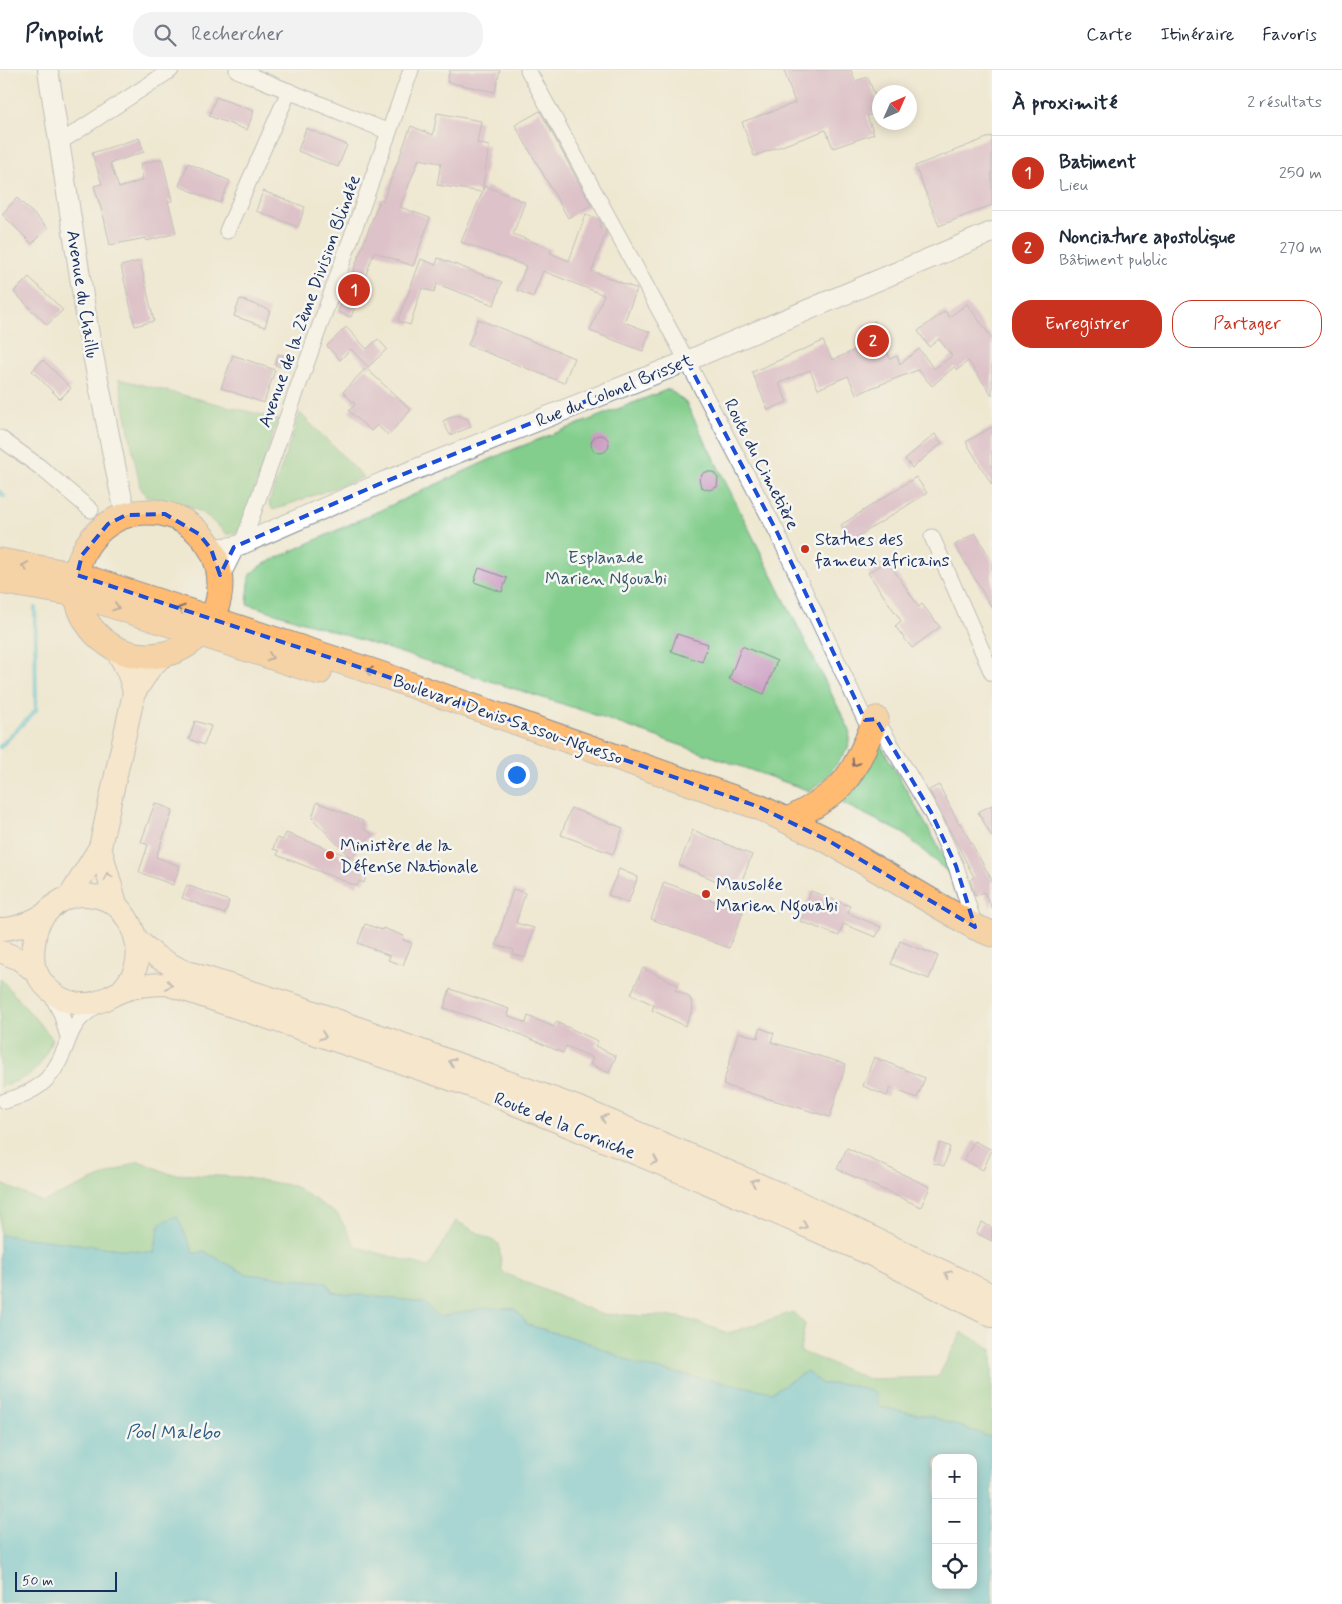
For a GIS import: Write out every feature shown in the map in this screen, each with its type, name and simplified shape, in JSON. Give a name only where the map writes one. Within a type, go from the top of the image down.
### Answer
[{"type":"main road","points":[[146,512],[165,514],[184,522],[199,534],[229,547],[220,575],[220,598],[206,626],[184,648],[163,655],[138,656],[115,648],[97,635],[84,616],[77,584],[82,555],[93,538],[108,524],[126,516],[146,512]]},
{"type":"main road","name":"Boulevard Denis Sassou-Nguesso","points":[[0,561],[206,626],[729,811],[770,828],[823,855],[992,952]]},
{"type":"main road","name":"Boulevard Denis Sassou-Nguesso","points":[[0,581],[77,584]]},
{"type":"main road","name":"Boulevard Denis Sassou-Nguesso","points":[[206,626],[374,672],[759,807],[829,841],[984,930]]},
{"type":"main road","points":[[70,896],[100,847],[134,692],[132,679],[115,648]]},
{"type":"main road","points":[[134,692],[150,668],[163,655]]},
{"type":"main road","points":[[788,820],[818,804],[840,787],[859,757],[876,719]]},
{"type":"main road","points":[[0,951],[19,959],[64,1000],[83,1004],[101,1002],[122,991],[135,969],[137,940],[129,922],[116,904],[100,847]]},
{"type":"main road","points":[[0,929],[6,930],[24,925],[42,916],[56,903],[70,896],[93,895],[116,904]]},
{"type":"main road","points":[[42,916],[35,931],[33,952],[43,981]]},
{"type":"main road","name":"Route de la Corniche","points":[[137,940],[157,957],[181,970],[303,1008],[582,1109],[792,1199],[992,1295]]},
{"type":"main road","name":"Route de la Corniche","points":[[122,991],[147,984],[167,984],[471,1086],[714,1186],[870,1254],[992,1316]]},
{"type":"street","name":"Avenue du Chaillu","points":[[48,70],[89,335],[126,516]]},
{"type":"street","points":[[59,143],[171,70]]},
{"type":"street","points":[[237,70],[389,132]]},
{"type":"street","name":"Avenue de la 2ème Division Blindée","points":[[229,547],[389,132],[411,70]]},
{"type":"street","name":"Route du Cimetière","points":[[528,70],[688,361],[777,532],[865,720],[876,719],[931,812],[984,930]]},
{"type":"street","points":[[226,231],[289,91]]},
{"type":"street","name":"Rue du Colonel Brisset","points":[[229,547],[384,482],[688,361],[992,232]]},
{"type":"street","points":[[0,438],[40,467],[91,510]]},
{"type":"street","points":[[932,537],[992,673]]},
{"type":"street","points":[[43,981],[61,1013],[68,1037]]},
{"type":"street","points":[[5,1101],[24,1095],[39,1087],[50,1077],[64,1050],[68,1037],[78,1021],[101,1002]]},
{"type":"highlighted area","points":[[687,361],[777,532],[865,720],[876,719],[931,812],[956,866],[975,927],[829,841],[759,807],[374,672],[77,575],[82,555],[108,524],[126,515],[165,514],[199,534],[211,549],[220,575],[234,547],[384,482]]},
{"type":"green space","points":[[119,379],[278,419],[241,531],[228,535],[202,512],[177,503],[147,497],[140,487]]},
{"type":"green space","name":"Esplanade Marien Ngouabi","points":[[669,389],[686,403],[850,731],[848,749],[824,780],[810,791],[578,709],[247,604],[250,574],[264,564],[504,453]]},
{"type":"green space","points":[[300,413],[364,477],[273,510],[269,503]]},
{"type":"green space","points":[[878,740],[958,881],[903,833],[842,803],[861,782]]},
{"type":"green space","points":[[0,978],[52,1038],[44,1058],[34,1071],[0,1087]]},
{"type":"green space","points":[[139,1161],[170,1174],[241,1177],[294,1186],[338,1215],[356,1247],[429,1267],[456,1221],[499,1244],[502,1272],[600,1314],[680,1317],[729,1333],[793,1312],[805,1324],[800,1351],[869,1379],[938,1377],[962,1332],[992,1349],[992,1438],[933,1417],[879,1407],[848,1384],[822,1384],[807,1371],[772,1392],[640,1366],[587,1342],[528,1325],[515,1309],[484,1308],[439,1317],[423,1302],[332,1292],[326,1282],[246,1274],[204,1251],[194,1254],[160,1223],[154,1253],[0,1235],[0,1183],[42,1202]]},
{"type":"water","name":"Pool Malebo","points":[[177,1216],[194,1254],[204,1251],[246,1274],[326,1282],[332,1292],[423,1302],[439,1317],[484,1308],[515,1309],[528,1325],[587,1342],[640,1366],[772,1392],[807,1371],[822,1384],[848,1384],[874,1392],[879,1407],[933,1417],[992,1438],[992,1604],[0,1604],[0,1235],[154,1253],[160,1223]]},
{"type":"building","points":[[450,70],[500,70],[495,92],[447,82]]},
{"type":"building","points":[[784,70],[851,70],[855,81],[868,77],[872,88],[872,114],[867,116],[874,134],[833,148],[826,130],[754,156],[742,122],[795,103]]},
{"type":"building","points":[[216,97],[254,111],[247,130],[209,116]]},
{"type":"building","points":[[540,111],[591,205],[568,218],[515,125]]},
{"type":"building","points":[[437,113],[481,121],[477,143],[489,146],[482,192],[437,185],[441,163],[419,159],[400,207],[430,218],[413,266],[374,252],[351,317],[338,312],[380,199],[383,201],[411,126],[433,135]]},
{"type":"building","points":[[306,128],[347,145],[338,167],[298,151]]},
{"type":"building","points":[[992,136],[992,205],[939,226],[915,166]]},
{"type":"building","points":[[139,138],[144,152],[110,163],[119,188],[143,180],[140,164],[162,159],[172,201],[168,201],[176,233],[147,241],[146,238],[110,245],[94,186],[102,184],[92,153]]},
{"type":"building","points":[[188,163],[230,181],[220,203],[179,186]]},
{"type":"building","points":[[485,186],[525,202],[513,234],[551,249],[550,253],[569,261],[586,214],[599,219],[601,223],[599,227],[604,228],[606,232],[592,271],[637,289],[624,322],[650,332],[643,351],[590,331],[604,295],[543,271],[533,297],[517,290],[526,266],[461,242]]},
{"type":"building","points":[[263,191],[305,207],[298,227],[256,211]]},
{"type":"building","points":[[17,198],[48,228],[32,244],[2,214]]},
{"type":"building","points":[[438,258],[502,282],[494,305],[437,284],[434,292],[422,288],[410,325],[398,321],[421,259],[436,265]]},
{"type":"building","points":[[140,261],[154,321],[135,326],[121,266]]},
{"type":"building","points":[[29,277],[63,310],[47,325],[14,292]]},
{"type":"building","points":[[240,299],[270,310],[265,327],[234,316]]},
{"type":"building","points":[[967,304],[992,338],[992,395],[968,361],[957,370],[954,367],[932,386],[918,370],[857,395],[848,376],[818,389],[810,370],[779,383],[787,402],[768,410],[752,372],[823,341],[832,360],[869,344],[862,326],[875,321],[890,359],[897,356],[900,364],[919,349],[934,369],[952,356],[939,339],[929,347],[918,331],[945,311],[949,317]]},
{"type":"building","points":[[478,319],[574,358],[564,383],[468,345]]},
{"type":"building","points":[[346,327],[367,349],[378,339],[387,349],[368,367],[351,349],[340,360],[327,346]]},
{"type":"building","points":[[278,354],[294,358],[290,370],[275,365]]},
{"type":"building","points":[[233,355],[275,370],[264,403],[221,388]]},
{"type":"building","points":[[43,360],[71,388],[60,399],[32,371]]},
{"type":"building","points":[[366,368],[411,410],[388,435],[377,425],[371,431],[349,411],[355,404],[343,392]]},
{"type":"building","points":[[456,415],[468,419],[471,427],[450,435],[443,421]]},
{"type":"building","points":[[992,427],[992,485],[966,442]]},
{"type":"building","points":[[935,434],[942,443],[912,468],[905,459]]},
{"type":"building","points":[[600,435],[606,438],[609,444],[606,450],[600,453],[594,450],[591,444],[594,438]]},
{"type":"building","points":[[704,472],[713,472],[718,478],[717,487],[709,490],[701,487],[699,479]]},
{"type":"building","points":[[916,477],[927,493],[851,541],[841,525]]},
{"type":"building","points":[[975,533],[992,561],[992,608],[955,545]]},
{"type":"building","points":[[887,560],[919,607],[922,604],[940,627],[912,648],[895,626],[901,621],[868,573]]},
{"type":"building","points":[[479,568],[507,578],[502,592],[474,582]]},
{"type":"building","points":[[677,634],[708,644],[702,662],[671,651]]},
{"type":"building","points":[[742,646],[777,661],[764,694],[729,679]]},
{"type":"building","points":[[195,721],[211,726],[204,745],[189,739]]},
{"type":"building","points":[[939,785],[959,824],[992,880],[992,908],[984,892],[975,896],[970,880],[974,877],[929,790]]},
{"type":"building","points":[[317,802],[363,821],[364,829],[372,834],[352,858],[365,863],[364,870],[368,872],[364,883],[359,881],[357,886],[277,855],[279,851],[273,849],[277,838],[283,840],[286,833],[350,857],[312,818]]},
{"type":"building","points":[[155,803],[173,810],[156,857],[180,866],[173,885],[139,872],[148,845],[141,842]]},
{"type":"building","points":[[992,805],[992,837],[978,812]]},
{"type":"building","points":[[571,808],[623,828],[613,854],[561,835]]},
{"type":"building","points":[[693,830],[752,855],[738,890],[679,865]]},
{"type":"building","points":[[619,869],[638,877],[628,903],[608,895]]},
{"type":"building","points":[[664,882],[743,912],[729,948],[651,919]]},
{"type":"building","points":[[187,885],[229,901],[225,914],[182,898]]},
{"type":"building","points":[[513,889],[525,893],[516,923],[534,928],[525,958],[513,954],[514,950],[496,945]]},
{"type":"building","points":[[811,891],[850,906],[848,913],[881,927],[876,937],[843,924],[839,936],[800,921]]},
{"type":"building","points":[[365,924],[404,936],[403,940],[412,943],[403,965],[388,960],[390,956],[358,943]]},
{"type":"building","points":[[900,941],[938,956],[929,979],[891,964]]},
{"type":"building","points":[[643,968],[678,985],[675,990],[689,997],[693,1009],[685,1026],[652,1010],[654,1005],[631,994]]},
{"type":"building","points":[[450,989],[509,1009],[507,1015],[526,1023],[528,1016],[554,1027],[556,1022],[598,1041],[595,1046],[616,1056],[609,1073],[590,1064],[593,1058],[566,1046],[563,1053],[503,1027],[444,1008]]},
{"type":"building","points":[[760,1028],[774,1033],[771,1042],[846,1064],[830,1117],[723,1085],[738,1032],[758,1038]]},
{"type":"building","points":[[874,1057],[925,1078],[917,1098],[890,1088],[887,1096],[863,1086]]},
{"type":"building","points":[[974,1141],[992,1150],[983,1170],[964,1160]]},
{"type":"building","points":[[940,1143],[950,1147],[944,1166],[933,1163]]},
{"type":"building","points":[[847,1148],[930,1187],[921,1207],[837,1169]]},
{"type":"building","points":[[982,1222],[992,1228],[992,1241],[976,1233]]},
{"type":"waterway","points":[[0,492],[4,496]]},
{"type":"waterway","points":[[0,747],[36,710],[35,608]]},
{"type":"place","name":"Batiment","points":[[354,290]]},
{"type":"place","name":"Nonciature apostolique","points":[[873,341]]},
{"type":"place","name":"Statues des fameux africains","points":[[805,549]]},
{"type":"place","name":"Ministère de la Défense Nationale","points":[[330,855]]},
{"type":"place","name":"Mausolée Marien Ngouabi","points":[[706,894]]}]
